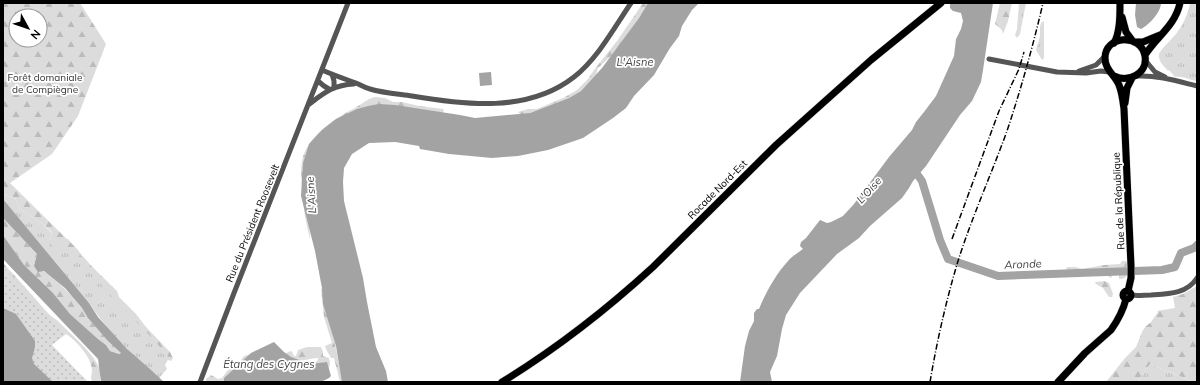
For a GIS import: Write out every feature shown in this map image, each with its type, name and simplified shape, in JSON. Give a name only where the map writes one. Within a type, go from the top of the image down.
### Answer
[{"type":"main road","name":"Rocade Nord-Est","points":[[502,382],[553,348],[600,313],[633,285],[776,145],[871,60],[942,3]]},
{"type":"main road","points":[[1163,33],[1143,42],[1123,39],[1109,47],[1105,56],[1106,63],[1112,74],[1124,79],[1134,77],[1142,69],[1145,58],[1151,46],[1163,33],[1171,24],[1178,12],[1180,3]]},
{"type":"main road","points":[[1120,5],[1126,32],[1140,45],[1145,58]]},
{"type":"main road","points":[[1114,43],[1118,32],[1120,5]]},
{"type":"main road","name":"Rue de la République","points":[[1058,382],[1085,353],[1113,327],[1121,315],[1129,295],[1131,266],[1124,109],[1119,85],[1112,74]]},
{"type":"main road","name":"Rue de la République","points":[[1124,109],[1127,88],[1134,77]]},
{"type":"street","name":"Rue du Président Roosevelt","points":[[200,382],[348,3]]},
{"type":"street","points":[[322,70],[370,89],[451,102],[485,104],[513,102],[547,93],[562,85],[583,69],[599,51],[631,3]]},
{"type":"street","points":[[1074,73],[1096,65],[1101,62],[1105,56]]},
{"type":"street","points":[[1145,58],[1148,66],[1167,79]]},
{"type":"street","points":[[989,59],[1058,72],[1086,73],[1101,71],[1112,74]]},
{"type":"street","points":[[332,74],[334,81],[332,88]]},
{"type":"street","points":[[1134,77],[1147,76],[1197,86]]},
{"type":"street","points":[[318,81],[324,86],[332,88]]},
{"type":"street","points":[[308,106],[332,88],[343,84],[357,83]]},
{"type":"street","points":[[1129,295],[1176,293],[1188,288],[1197,278]]},
{"type":"green space","name":"Forêt domaniale de Compiègne","points":[[3,3],[80,3],[106,44],[78,116],[52,154],[10,183],[117,291],[119,297],[170,352],[173,358],[171,361],[166,359],[168,356],[153,338],[104,288],[87,266],[72,255],[64,242],[53,249],[50,241],[52,232],[43,224],[20,209],[15,198],[3,193]]},
{"type":"green space","points":[[643,3],[648,3],[639,18],[612,55],[598,68],[596,75],[581,91],[569,98],[522,116],[518,112],[528,109],[537,109],[577,90],[588,79],[617,41]]},
{"type":"green space","points":[[1000,3],[1012,3],[1003,34],[1002,30],[995,24]]},
{"type":"green space","points":[[1019,3],[1026,3],[1020,34],[1017,38],[1015,35],[1017,29]]},
{"type":"green space","points":[[1190,3],[1197,3],[1197,81],[1175,77],[1163,65],[1159,57],[1162,50],[1182,25]]},
{"type":"green space","points":[[1044,21],[1044,58],[1042,60],[1036,50],[1040,36],[1041,23]]},
{"type":"green space","points":[[375,97],[385,98],[393,102],[402,102],[444,110],[442,114],[385,107],[307,211],[310,239],[302,191],[301,168],[305,152],[314,137],[328,125],[343,114]]},
{"type":"green space","points":[[5,195],[15,198],[20,209],[43,224],[52,233],[50,241],[68,239],[170,356],[165,365],[167,369],[159,378],[127,349],[107,327],[3,199],[3,196]]},
{"type":"green space","points":[[3,218],[37,254],[34,266],[53,278],[65,289],[89,319],[121,353],[120,354],[110,351],[106,345],[70,314],[53,293],[24,265],[3,235]]},
{"type":"green space","points":[[1122,261],[1126,261],[1127,264],[1126,277],[1122,279],[1119,279],[1119,270],[1117,269],[1113,272],[1111,278],[1106,275],[1106,270],[1099,270],[1083,276],[1068,277],[1064,274],[1067,267],[1082,269],[1120,264]]},
{"type":"green space","points":[[3,263],[47,312],[91,354],[100,369],[100,382],[92,382],[91,365],[82,349],[3,270]]},
{"type":"green space","points":[[3,267],[66,334],[52,345],[88,382],[3,382]]},
{"type":"green space","points":[[1105,281],[1109,283],[1113,294],[1112,297],[1109,297],[1103,288],[1095,282]]},
{"type":"green space","points":[[1197,286],[1197,382],[1150,364],[1139,380],[1141,382],[1106,382],[1136,347],[1142,332],[1151,322],[1158,312],[1157,311],[1175,308],[1173,297],[1183,294]]},
{"type":"green space","points":[[323,288],[343,382],[340,382],[334,358],[331,358],[325,346],[332,343],[324,317],[321,289]]},
{"type":"green space","points":[[307,347],[321,347],[323,356],[329,358],[330,365],[328,369],[315,366],[313,364],[318,360],[318,358],[296,360],[286,356],[286,353],[291,351],[294,356],[296,356],[298,350]]},
{"type":"green space","points":[[253,353],[230,382],[206,382],[206,379],[211,375],[218,379],[222,378],[227,371],[233,367],[236,367],[244,356]]},
{"type":"green space","points":[[1150,364],[1194,382],[1141,382],[1139,380]]},
{"type":"water","name":"L'Aisne","points":[[648,3],[699,3],[692,10],[682,26],[679,36],[654,75],[634,96],[626,108],[583,138],[548,150],[518,156],[492,158],[449,154],[420,149],[419,146],[395,142],[369,143],[352,154],[344,168],[344,201],[363,278],[376,347],[386,371],[388,382],[342,382],[336,346],[323,304],[322,288],[315,251],[301,196],[303,163],[309,144],[322,130],[336,119],[357,109],[379,104],[395,105],[475,118],[530,113],[569,98],[581,91],[602,68],[639,18]]},
{"type":"water","name":"L'Oise","points":[[950,3],[993,3],[981,82],[972,101],[960,115],[926,166],[913,181],[902,198],[870,226],[859,238],[837,254],[800,293],[786,315],[777,356],[770,372],[772,382],[740,382],[745,346],[749,331],[754,321],[754,313],[757,309],[759,309],[775,277],[793,256],[803,249],[800,246],[801,242],[820,220],[827,223],[831,222],[843,216],[854,204],[889,157],[912,130],[916,122],[936,96],[954,56],[956,39],[963,21],[961,13],[953,11],[950,8]]},
{"type":"water","points":[[1136,3],[1161,3],[1154,18],[1148,25],[1141,29],[1137,27],[1135,15]]},
{"type":"water","points":[[491,72],[492,85],[480,86],[479,73]]},
{"type":"water","points":[[3,199],[89,303],[98,317],[127,349],[164,382],[101,382],[98,359],[3,259],[3,235],[24,265],[53,293],[70,314],[106,345],[110,351],[119,354],[121,353],[108,341],[88,318],[82,308],[65,288],[44,271],[38,272],[34,266],[37,254],[3,218]]},
{"type":"water","points":[[3,308],[16,314],[35,341],[32,358],[34,364],[53,382],[3,382]]},
{"type":"water","name":"Étang des Cygnes","points":[[274,342],[291,357],[310,364],[327,362],[331,376],[321,382],[224,382],[224,378],[251,353]]},
{"type":"waterway","name":"Aronde","points":[[912,167],[922,181],[940,240],[948,259],[998,276],[1162,270],[1175,267],[1181,253],[1194,248],[1197,245]]},
{"type":"railway","points":[[930,382],[942,321],[958,261],[969,228],[1007,131],[1043,3]]},
{"type":"railway","points":[[952,239],[999,111],[1019,69],[1024,52]]}]
